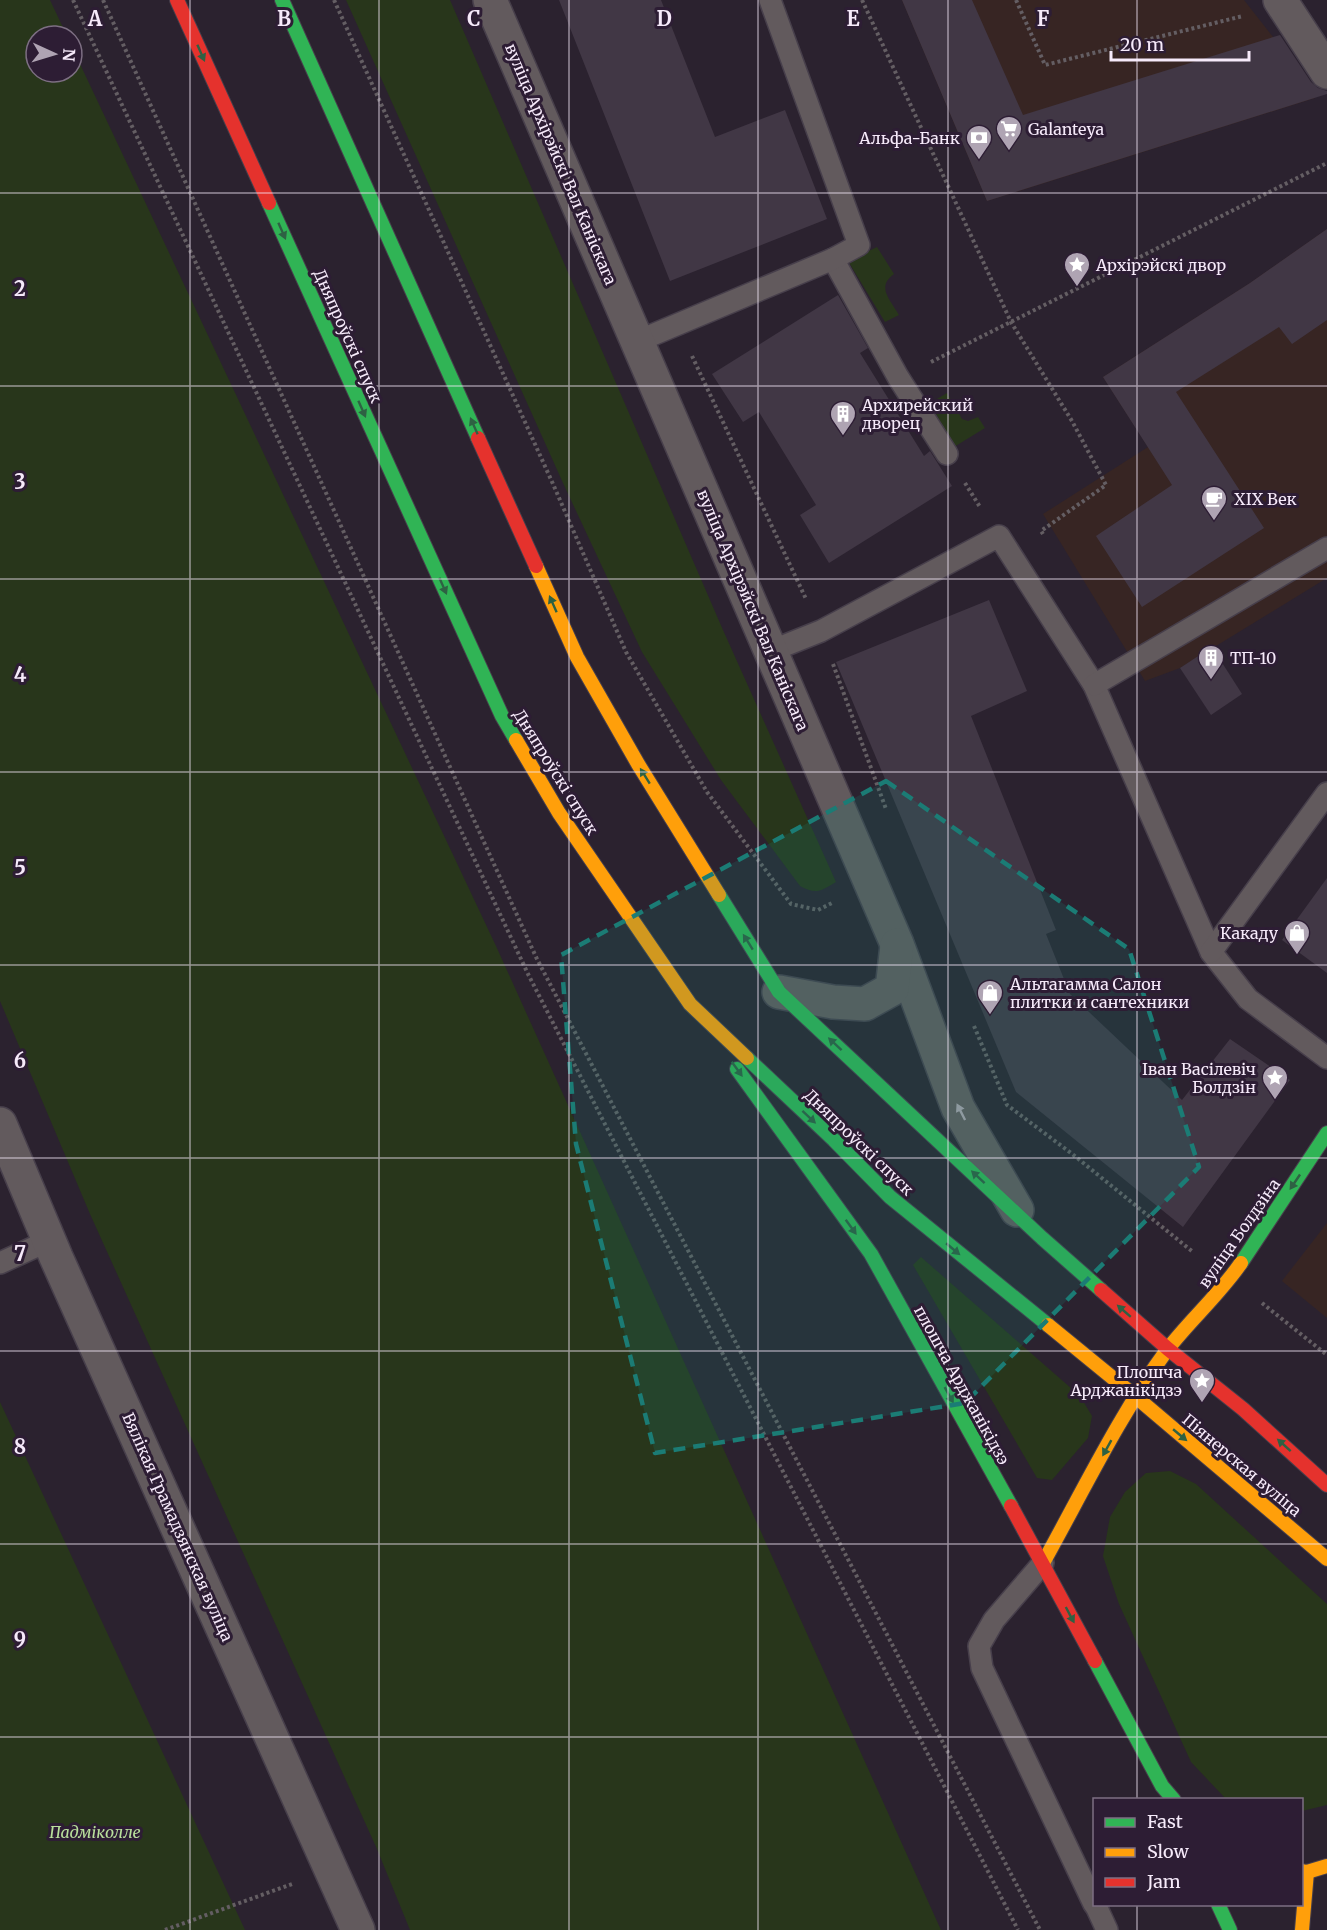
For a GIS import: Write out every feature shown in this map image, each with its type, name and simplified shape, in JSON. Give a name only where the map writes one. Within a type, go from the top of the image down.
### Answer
[{"type":"main road","name":"Дняпроўскі спуск","points":[[177,0],[502,716],[560,813],[690,1004],[834,1140],[890,1197],[1075,1350],[1136,1397]]},
{"type":"main road","points":[[282,0],[577,657],[638,764],[779,992],[1042,1239],[1168,1349],[1243,1409],[1327,1485]]},
{"type":"main road","name":"плошча Арджанікідзэ","points":[[690,1004],[871,1254],[1043,1563],[1162,1786],[1172,1798]]},
{"type":"main road","name":"вуліца Болдзіна","points":[[1043,1563],[1136,1397],[1168,1349],[1229,1281],[1327,1133]]},
{"type":"main road","name":"Піянерская вуліца","points":[[1136,1397],[1327,1559]]},
{"type":"main road","points":[[1162,1786],[1168,1798]]},
{"type":"main road","points":[[1303,1900],[1304,1871],[1327,1866]]},
{"type":"main road","points":[[1218,1906],[1230,1930]]},
{"type":"main road","points":[[1302,1930],[1303,1906]]},
{"type":"street","name":"вуліца Архірэйскі Вал Каніскага","points":[[490,0],[897,944],[958,1108],[1021,1217]]},
{"type":"street","points":[[1282,3],[1327,72]]},
{"type":"street","points":[[779,992],[833,1002],[865,1004],[892,989],[897,944]]},
{"type":"street","name":"Вялікая Грамадзянская вуліца","points":[[0,1124],[358,1930]]},
{"type":"lane","points":[[638,341],[833,259],[859,245],[775,1]]},
{"type":"lane","points":[[833,259],[898,377],[948,454]]},
{"type":"lane","points":[[771,651],[821,631],[999,536],[1094,686],[1211,952],[1248,999],[1327,1058]]},
{"type":"lane","points":[[1094,686],[1327,548]]},
{"type":"lane","points":[[1211,952],[1327,793]]},
{"type":"lane","points":[[0,1263],[50,1240]]},
{"type":"lane","points":[[1043,1563],[994,1620],[979,1646],[982,1668],[1093,1900]]},
{"type":"lane","points":[[1096,1906],[1107,1930]]},
{"type":"path","points":[[73,0],[528,974],[1018,1930]]},
{"type":"path","points":[[103,0],[536,957],[1040,1930]]},
{"type":"path","points":[[334,0],[626,652],[708,792],[791,904],[818,910],[871,883]]},
{"type":"path","points":[[862,0],[1011,322],[1072,421],[1106,486],[1041,531],[1047,541]]},
{"type":"path","points":[[1016,0],[1045,65],[1282,3]]},
{"type":"path","points":[[898,377],[1327,164]]},
{"type":"path","points":[[677,325],[821,631],[889,816]]},
{"type":"path","points":[[948,454],[999,536]]},
{"type":"path","points":[[972,1020],[1007,1105],[1071,1153],[1193,1252]]},
{"type":"path","points":[[1262,1303],[1327,1355]]},
{"type":"path","points":[[165,1930],[332,1870]]},
{"type":"highlighted area","points":[[886,781],[1129,949],[1199,1167],[965,1403],[655,1453],[576,1144],[561,955]]},
{"type":"shaded area","points":[[902,0],[1244,0],[1315,98],[987,201]]},
{"type":"shaded area","points":[[1327,229],[1327,578],[1180,668],[1145,681],[1043,514],[1148,447],[1103,377],[1250,283]]},
{"type":"shaded area","points":[[1327,1223],[1327,1318],[1282,1281]]},
{"type":"green space","points":[[0,0],[50,0],[61,24],[24,24],[24,84],[84,84],[84,72],[496,946],[941,1930],[410,1930],[377,1849],[90,1214],[0,1001]]},
{"type":"green space","points":[[346,0],[450,0],[723,630],[836,882],[826,888],[814,891],[800,886],[721,780],[642,652],[563,483]]},
{"type":"green space","points":[[877,247],[894,274],[885,288],[899,315],[885,322],[848,261]]},
{"type":"green space","points":[[947,393],[962,419],[968,421],[978,417],[985,428],[954,447],[930,403]]},
{"type":"green space","points":[[921,1257],[1080,1396],[1092,1416],[1088,1438],[1052,1480],[1037,1478],[913,1265]]},
{"type":"green space","name":"Падміколле","points":[[0,1402],[245,1930],[0,1930]]},
{"type":"green space","points":[[1170,1471],[1196,1484],[1327,1604],[1327,1805],[1303,1811],[1303,1798],[1225,1798],[1191,1762],[1119,1604],[1103,1556],[1110,1517],[1125,1492],[1146,1473]]},
{"type":"building","points":[[559,0],[661,0],[715,137],[785,110],[827,219],[670,281]]},
{"type":"building","points":[[902,0],[972,0],[1023,115],[1280,35],[1311,82],[1327,91],[1327,94],[987,201]]},
{"type":"building","points":[[1327,229],[1327,320],[1292,344],[1279,327],[1176,392],[1264,528],[1142,607],[1096,536],[1172,485],[1103,377],[1250,283]]},
{"type":"building","name":"Архирейский дворец","points":[[838,295],[868,348],[860,353],[924,456],[930,451],[952,486],[829,563],[800,515],[816,505],[759,412],[743,422],[712,374]]},
{"type":"building","points":[[989,600],[1027,691],[971,716],[1056,930],[1046,934],[1070,994],[1182,1100],[1230,1039],[1290,1080],[1183,1227],[1016,1092],[836,662]]},
{"type":"building","name":"ТП-10","points":[[1212,647],[1242,694],[1211,715],[1180,668]]},
{"type":"building","points":[[1327,878],[1327,973],[1282,940]]},
{"type":"traffic: fast","points":[[282,0],[478,438]]},
{"type":"traffic: fast","points":[[269,203],[502,716],[516,740]]},
{"type":"traffic: fast","points":[[719,895],[779,992],[1042,1238],[1101,1290]]},
{"type":"traffic: fast","points":[[747,1058],[834,1140],[890,1197],[1048,1325]]},
{"type":"traffic: fast","points":[[737,1069],[871,1254],[1011,1506]]},
{"type":"traffic: fast","points":[[1241,1263],[1327,1133]]},
{"type":"traffic: fast","points":[[1095,1661],[1162,1786],[1172,1798]]},
{"type":"traffic: fast","points":[[1219,1906],[1230,1930]]},
{"type":"traffic: slow","points":[[536,566],[577,657],[638,764],[719,895]]},
{"type":"traffic: slow","points":[[516,740],[559,813],[690,1004],[747,1058]]},
{"type":"traffic: slow","points":[[1043,1563],[1133,1400],[1167,1350],[1241,1263]]},
{"type":"traffic: slow","points":[[1048,1325],[1327,1559]]},
{"type":"traffic: slow","points":[[1303,1871],[1327,1866]]},
{"type":"traffic: slow","points":[[1302,1930],[1307,1872]]},
{"type":"traffic: jam","points":[[177,0],[269,203]]},
{"type":"traffic: jam","points":[[478,438],[536,566]]},
{"type":"traffic: jam","points":[[1101,1290],[1168,1349],[1243,1409],[1327,1485]]},
{"type":"traffic: jam","points":[[1011,1506],[1095,1661]]},
{"type":"place","name":"Galanteya","points":[[1009,152]]},
{"type":"place","name":"Альфа-Банк","points":[[979,161]]},
{"type":"place","name":"Архірэйскі двор","points":[[1077,288]]},
{"type":"place","name":"Архирейский дворец","points":[[843,437]]},
{"type":"place","name":"XIX Век","points":[[1214,522]]},
{"type":"place","name":"ТП-10","points":[[1211,681]]},
{"type":"place","name":"Какаду","points":[[1297,956]]},
{"type":"place","name":"Альтагамма Салон плитки и сантехники","points":[[990,1016]]},
{"type":"place","name":"Іван Васілевіч Болдзін","points":[[1275,1101]]},
{"type":"place","name":"Плошча Арджанікідзэ","points":[[1202,1404]]}]
